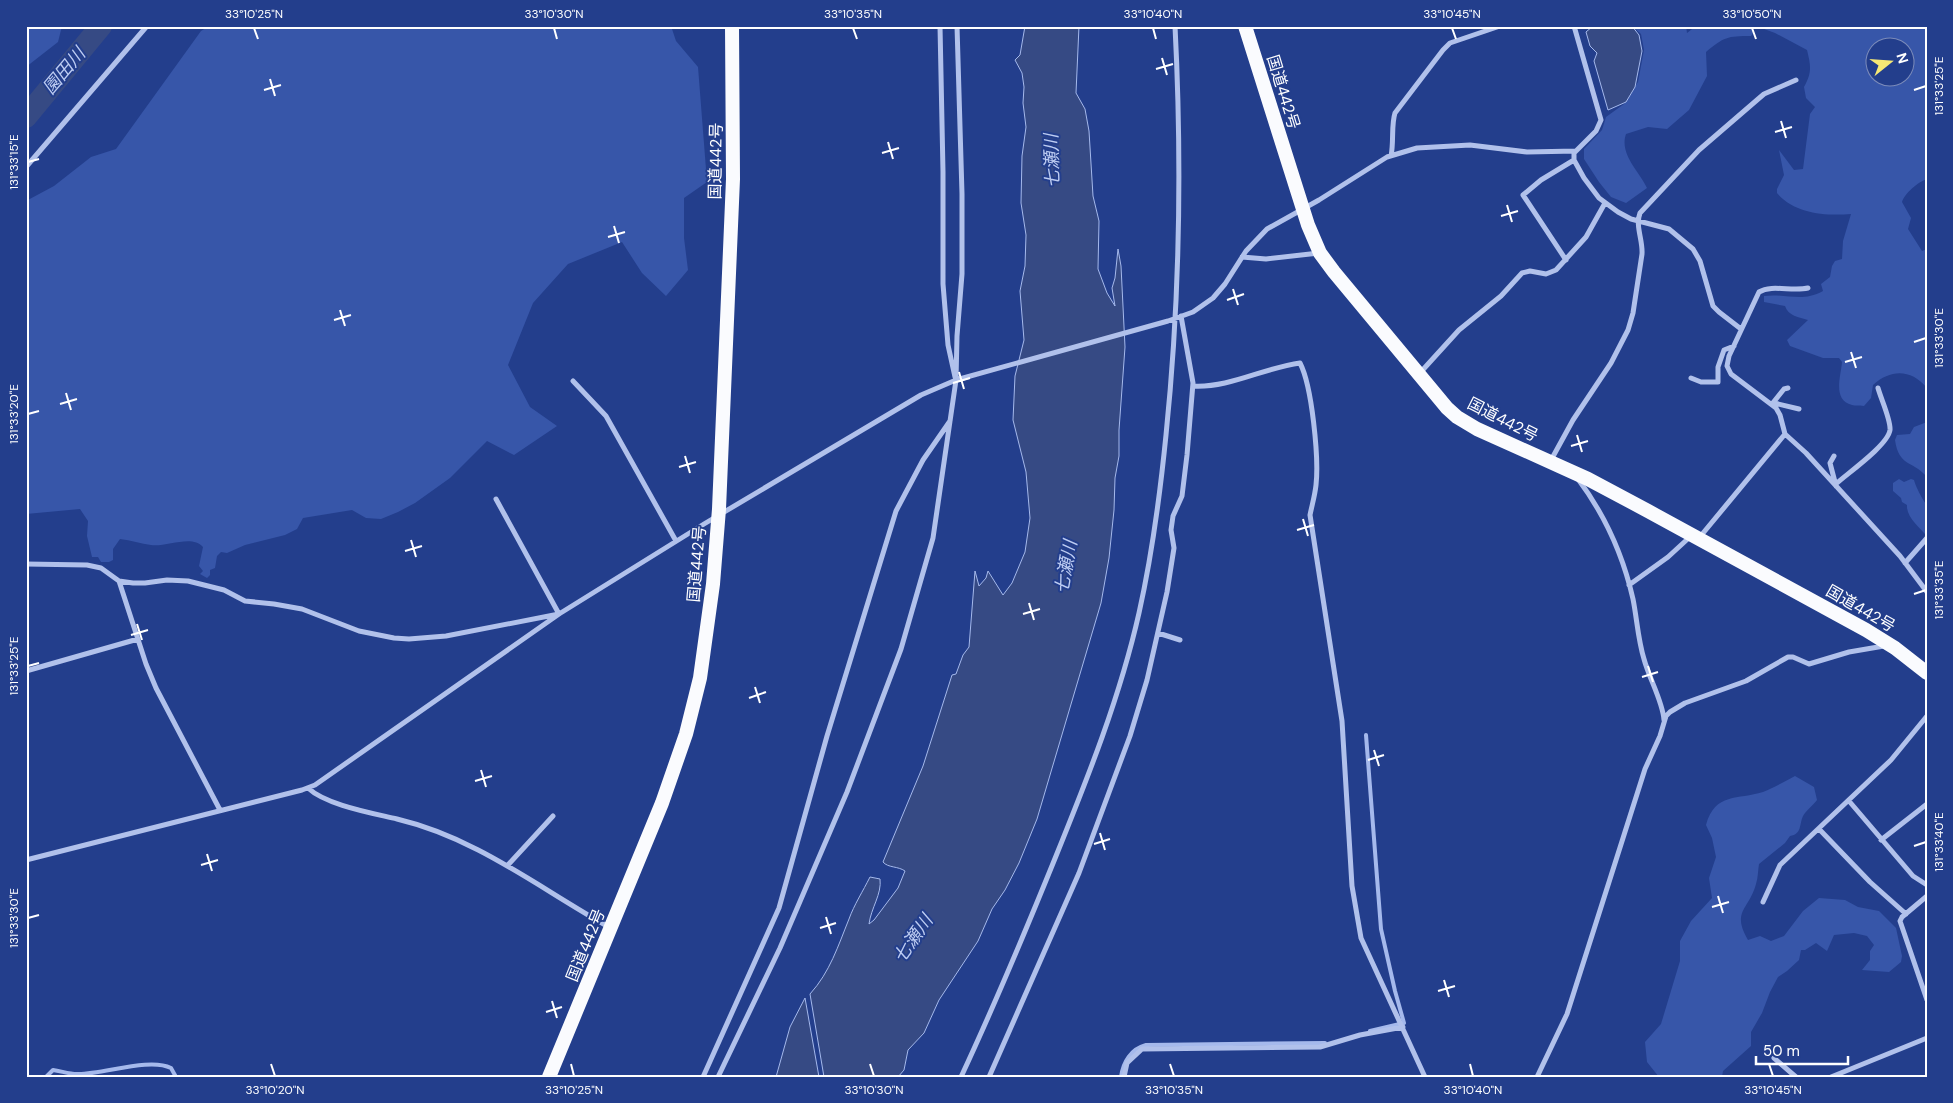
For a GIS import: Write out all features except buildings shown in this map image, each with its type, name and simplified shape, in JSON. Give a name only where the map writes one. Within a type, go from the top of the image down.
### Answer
[{"type":"highway","name":"国道442号","points":[[549,1077],[662,804],[693,710],[709,623],[714,584],[718,515],[733,179],[732,26]]},
{"type":"highway","name":"国道442号","points":[[1245,26],[1302,209],[1320,253],[1438,399],[1457,417],[1477,429],[1574,472],[1852,622],[1890,645],[1927,673]]},
{"type":"street","points":[[26,167],[147,26]]},
{"type":"street","points":[[940,26],[944,284],[948,345],[956,380]]},
{"type":"street","points":[[718,1077],[780,948],[847,792],[901,649],[932,538],[956,380],[962,274],[962,194],[957,26]]},
{"type":"street","points":[[962,1077],[1081,796],[1103,735],[1134,634],[1152,547],[1162,478],[1175,319],[1179,208],[1175,26]]},
{"type":"street","points":[[1391,156],[1394,140],[1393,122],[1395,113],[1443,50],[1453,41],[1500,26]]},
{"type":"street","points":[[1574,26],[1601,120],[1599,128],[1576,151],[1574,160],[1592,189],[1605,203],[1624,216],[1669,229],[1693,249],[1700,261],[1713,306],[1741,329]]},
{"type":"street","points":[[1550,462],[1573,420],[1611,364],[1630,324],[1642,254],[1638,220],[1640,212],[1665,184],[1710,140],[1764,94],[1796,80]]},
{"type":"street","points":[[26,860],[308,788],[324,779],[559,614],[718,515],[921,395],[956,380],[1175,319],[1199,309],[1213,298],[1225,284],[1242,257],[1267,229],[1391,156],[1417,148],[1470,145],[1527,152],[1576,151]]},
{"type":"street","points":[[1566,260],[1523,194],[1541,180],[1574,160]]},
{"type":"street","points":[[1418,375],[1459,330],[1502,296],[1522,273],[1527,271],[1551,273],[1556,270],[1590,232],[1605,203]]},
{"type":"street","points":[[1242,257],[1266,259],[1320,253]]},
{"type":"street","points":[[1799,409],[1773,403],[1731,374],[1727,363],[1756,297],[1762,290],[1800,290],[1808,288]]},
{"type":"street","points":[[989,1077],[1079,873],[1130,736],[1147,680],[1174,552],[1171,530],[1173,518],[1182,496],[1192,386],[1181,316]]},
{"type":"street","points":[[1691,378],[1701,382],[1718,382],[1718,367],[1724,350],[1734,346]]},
{"type":"street","points":[[1192,386],[1208,386],[1229,382],[1293,364],[1300,364],[1304,372],[1312,412],[1317,473],[1316,492],[1310,515],[1342,721],[1352,886],[1363,944],[1403,1026],[1425,1077]]},
{"type":"street","points":[[573,380],[606,416],[676,541]]},
{"type":"street","points":[[1773,403],[1784,388],[1788,388]]},
{"type":"street","points":[[1836,485],[1880,446],[1888,435],[1889,426],[1878,388]]},
{"type":"street","points":[[1773,403],[1780,415],[1786,434],[1836,485],[1905,563],[1927,592]]},
{"type":"street","points":[[703,1077],[779,908],[827,736],[896,511],[926,455],[951,419]]},
{"type":"street","points":[[1629,585],[1696,537],[1786,434]]},
{"type":"street","points":[[1834,456],[1830,463],[1836,485]]},
{"type":"street","points":[[1574,472],[1612,534],[1618,548],[1629,585],[1644,660],[1662,708],[1664,721]]},
{"type":"street","points":[[496,500],[559,614]]},
{"type":"street","points":[[1905,563],[1927,538]]},
{"type":"street","points":[[27,564],[87,565],[101,568],[120,580],[140,584],[162,580],[188,582],[224,590],[245,601],[274,604],[307,611],[359,631],[410,639],[446,636],[559,614]]},
{"type":"street","points":[[120,580],[138,639],[156,688],[220,810]]},
{"type":"street","points":[[1158,633],[1180,640]]},
{"type":"street","points":[[26,671],[138,639]]},
{"type":"street","points":[[1537,1077],[1567,1014],[1645,769],[1664,721],[1670,712],[1678,707],[1746,681],[1788,657],[1796,658],[1809,664],[1856,650],[1890,645]]},
{"type":"street","points":[[1763,902],[1780,865],[1891,760],[1927,716]]},
{"type":"street","points":[[308,788],[343,805],[439,831],[507,866],[611,928]]},
{"type":"street","points":[[1848,801],[1913,876],[1927,885]]},
{"type":"street","points":[[1881,840],[1927,804]]},
{"type":"street","points":[[507,866],[553,816]]},
{"type":"street","points":[[1819,828],[1870,882],[1906,914]]},
{"type":"street","points":[[1927,896],[1902,917],[1901,924],[1927,1000]]},
{"type":"street","points":[[1124,1077],[1127,1063],[1142,1049],[1320,1047],[1360,1035],[1403,1026]]},
{"type":"street","points":[[1831,1077],[1927,1038]]},
{"type":"street","points":[[1774,1058],[1796,1077]]},
{"type":"shaded area","points":[[26,26],[62,26],[58,42],[26,67]]},
{"type":"shaded area","points":[[209,26],[671,26],[676,41],[698,67],[707,182],[684,198],[684,238],[688,270],[666,296],[642,273],[622,242],[568,264],[533,303],[508,365],[530,407],[557,426],[514,455],[487,441],[450,478],[415,503],[381,519],[366,518],[352,510],[303,518],[297,529],[285,535],[245,545],[227,553],[221,552],[217,556],[215,568],[210,570],[210,575],[207,578],[200,574],[203,571],[199,566],[203,547],[198,543],[186,541],[151,545],[120,539],[113,549],[113,560],[101,562],[98,557],[92,557],[87,536],[88,521],[80,509],[26,514],[26,201],[54,186],[91,157],[116,149],[201,31]]},
{"type":"shaded area","points":[[1632,26],[1686,26],[1687,33],[1696,26],[1749,26],[1754,32],[1751,36],[1726,38],[1706,52],[1707,76],[1689,110],[1667,129],[1648,127],[1626,134],[1625,148],[1627,155],[1647,188],[1626,203],[1611,197],[1599,182],[1584,159],[1584,149],[1602,130],[1606,117],[1624,104],[1638,82],[1644,50],[1641,34]]},
{"type":"shaded area","points":[[1756,26],[1927,26],[1927,179],[1912,188],[1902,202],[1911,218],[1908,229],[1922,251],[1927,249],[1927,388],[1908,374],[1901,373],[1887,376],[1873,385],[1871,398],[1864,406],[1853,405],[1842,398],[1839,380],[1842,362],[1839,358],[1823,358],[1790,346],[1787,340],[1808,320],[1791,314],[1785,306],[1764,302],[1764,296],[1801,297],[1815,295],[1823,291],[1821,284],[1830,277],[1835,261],[1842,259],[1843,241],[1851,214],[1831,215],[1811,212],[1784,200],[1777,193],[1784,175],[1779,150],[1794,170],[1803,169],[1810,114],[1815,107],[1806,98],[1804,87],[1810,69],[1807,50],[1775,33]]},
{"type":"shaded area","points":[[1927,422],[1927,499],[1926,476],[1903,459],[1897,449],[1895,440],[1897,435],[1910,434],[1914,427]]},
{"type":"shaded area","points":[[1899,479],[1904,482],[1911,479],[1914,480],[1919,493],[1927,505],[1927,536],[1911,518],[1907,505],[1893,491],[1893,483]]},
{"type":"shaded area","points":[[1795,776],[1814,787],[1817,800],[1803,816],[1797,833],[1790,836],[1785,843],[1759,864],[1758,877],[1753,893],[1741,916],[1743,930],[1748,940],[1760,936],[1771,941],[1784,936],[1803,911],[1819,898],[1845,900],[1858,907],[1879,911],[1896,928],[1902,956],[1901,962],[1889,972],[1862,970],[1870,960],[1870,951],[1874,945],[1867,936],[1854,933],[1834,935],[1827,951],[1816,943],[1805,950],[1801,950],[1799,960],[1778,977],[1770,992],[1762,1013],[1751,1032],[1751,1046],[1723,1071],[1722,1077],[1659,1077],[1647,1062],[1645,1042],[1661,1024],[1680,961],[1680,941],[1691,921],[1712,898],[1709,878],[1716,857],[1712,838],[1706,825],[1710,814],[1721,802],[1763,792]]},
{"type":"water","name":"七瀬川","points":[[1025,26],[1079,26],[1076,93],[1085,109],[1089,131],[1093,196],[1099,221],[1098,269],[1107,293],[1115,306],[1112,288],[1118,249],[1121,266],[1125,347],[1119,456],[1115,478],[1109,558],[1101,603],[1037,819],[1019,863],[1005,890],[992,909],[978,941],[939,1000],[924,1033],[908,1050],[904,1070],[898,1077],[824,1077],[810,994],[828,968],[853,908],[870,877],[880,879],[880,885],[869,924],[898,888],[905,871],[883,862],[923,766],[952,675],[956,674],[963,655],[969,647],[975,571],[979,586],[986,578],[988,571],[1003,595],[1012,583],[1025,552],[1030,518],[1026,472],[1013,420],[1015,376],[1024,340],[1020,291],[1025,266],[1026,235],[1021,203],[1022,156],[1026,127],[1023,103],[1024,87],[1022,73],[1015,60],[1020,55]]},
{"type":"water","points":[[1593,26],[1632,26],[1639,35],[1642,51],[1635,87],[1626,102],[1608,110],[1594,61],[1597,53],[1590,46],[1586,32]]},
{"type":"water","points":[[805,998],[819,1077],[776,1077],[790,1027]]},
{"type":"waterway","name":"園田川","points":[[26,117],[101,26]]},
{"type":"waterway","points":[[1366,735],[1381,929],[1404,1023],[1370,1031]]},
{"type":"waterway","points":[[1121,1077],[1124,1066],[1132,1053],[1146,1045],[1325,1043]]},
{"type":"waterway","points":[[46,1077],[53,1070],[74,1074],[87,1074],[151,1064],[171,1068],[176,1077]]}]
